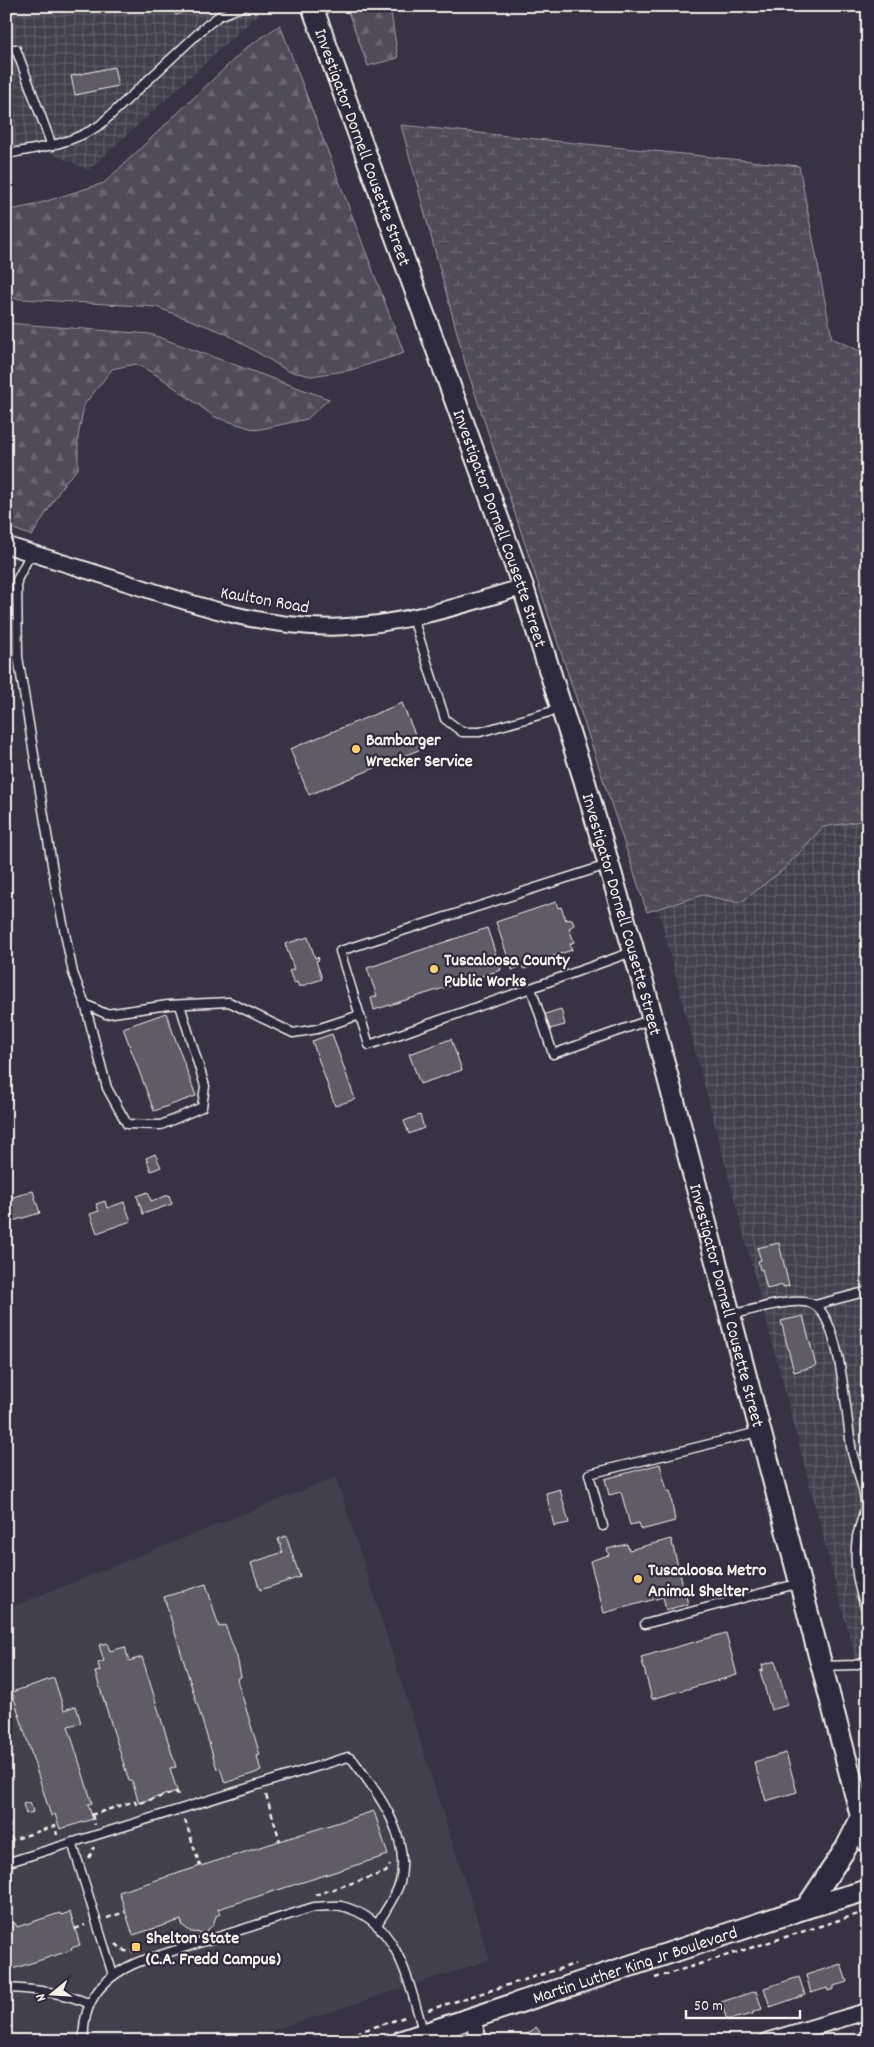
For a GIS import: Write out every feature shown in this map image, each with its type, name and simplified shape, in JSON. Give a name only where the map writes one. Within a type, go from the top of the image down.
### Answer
[{"type":"main road","name":"Investigator Dornell Cousette Street","points":[[312,6],[523,587],[562,708],[653,1019],[865,1831]]},
{"type":"main road","points":[[806,1908],[846,1848],[865,1831]]},
{"type":"main road","name":"Martin Luther King Jr Boulevard","points":[[402,2041],[806,1908],[868,1890]]},
{"type":"street","name":"Kaulton Road","points":[[6,545],[194,605],[283,625],[339,627],[413,618],[523,587]]},
{"type":"street","points":[[767,2041],[868,2011]]},
{"type":"street","points":[[472,2018],[479,2041]]},
{"type":"lane","points":[[6,154],[52,146],[83,135],[100,125],[206,26],[220,16],[244,6]]},
{"type":"lane","points":[[16,49],[52,146]]},
{"type":"lane","points":[[31,552],[17,580],[18,657],[56,889],[72,973],[86,1004],[107,1088],[127,1124],[161,1125],[202,1107],[205,1086],[180,1005]]},
{"type":"lane","points":[[413,618],[445,719],[462,732],[480,732],[562,708]]},
{"type":"lane","points":[[609,865],[340,951],[369,1044],[634,951]]},
{"type":"lane","points":[[531,988],[553,1054],[653,1019]]},
{"type":"lane","points":[[86,1004],[106,1014],[180,1005],[228,1002],[293,1032],[317,1030],[360,1015]]},
{"type":"lane","points":[[731,1315],[798,1301],[816,1305],[868,1291]]},
{"type":"lane","points":[[816,1305],[827,1320],[838,1359],[852,1451],[865,1504],[857,1536],[854,1566],[859,1591],[868,1615]]},
{"type":"lane","points":[[603,1526],[589,1474],[760,1431]]},
{"type":"lane","points":[[645,1624],[800,1583]]},
{"type":"lane","points":[[822,1666],[854,1665],[868,1661]]},
{"type":"lane","points":[[6,1863],[348,1757],[353,1760],[383,1800],[394,1824],[401,1851],[402,1868],[399,1884],[378,1923]]},
{"type":"lane","points":[[72,1842],[112,1974]]},
{"type":"lane","points":[[84,2041],[83,2028],[88,2003],[100,1985],[112,1974],[141,1961],[314,1907],[340,1906],[361,1912],[378,1923],[390,1940],[402,1965],[424,2034]]},
{"type":"lane","points":[[6,1988],[30,1989],[70,1996],[88,2003]]},
{"type":"path","points":[[265,1792],[280,1840]]},
{"type":"path","points":[[86,1828],[95,1825],[92,1815]]},
{"type":"path","points":[[6,1832],[9,1831],[12,1840],[55,1826],[58,1837]]},
{"type":"path","points":[[90,1863],[90,1853],[100,1844]]},
{"type":"path","points":[[312,1896],[386,1872],[392,1861]]},
{"type":"path","points":[[105,1909],[110,1926]]},
{"type":"path","points":[[648,1980],[868,1911]]},
{"type":"path","points":[[115,1942],[120,1949],[134,1952]]},
{"type":"shaded area","points":[[6,6],[261,6],[263,10],[89,170],[37,147],[6,151]]},
{"type":"shaded area","points":[[868,820],[868,1707],[658,909],[703,895],[740,903],[784,869],[823,827]]},
{"type":"shaded area","points":[[336,1477],[490,1960],[240,2041],[6,2041],[6,1609]]},
{"type":"green space","points":[[346,6],[390,6],[398,58],[368,66]]},
{"type":"green space","points":[[280,25],[404,353],[351,370],[311,376],[288,371],[225,333],[156,307],[6,298],[6,211],[34,205],[104,183],[246,48]]},
{"type":"green space","points":[[401,125],[799,166],[832,338],[868,355],[868,820],[823,827],[784,869],[740,903],[703,895],[647,912],[466,366]]},
{"type":"green space","points":[[6,323],[150,334],[329,399],[307,419],[256,430],[215,417],[160,377],[136,364],[112,369],[84,405],[78,437],[78,469],[65,482],[32,536],[6,526]]},
{"type":"building","points":[[173,6],[201,6],[176,15]]},
{"type":"building","points":[[114,67],[118,86],[75,95],[71,76]]},
{"type":"building","name":"Bambarger Wrecker Service","points":[[402,703],[421,749],[309,795],[290,749]]},
{"type":"building","points":[[556,902],[558,908],[561,907],[566,920],[572,919],[574,925],[569,928],[574,942],[570,944],[572,950],[529,964],[530,967],[524,969],[521,966],[512,970],[496,922]]},
{"type":"building","name":"Tuscaloosa County Public Works","points":[[487,928],[501,970],[374,1010],[371,998],[377,996],[367,968]]},
{"type":"building","points":[[308,937],[315,958],[318,957],[319,960],[316,961],[322,979],[299,987],[297,982],[294,983],[289,971],[294,969],[285,944]]},
{"type":"building","points":[[561,1009],[565,1025],[550,1029],[545,1014]]},
{"type":"building","points":[[166,1013],[196,1096],[154,1111],[123,1028]]},
{"type":"building","points":[[332,1034],[355,1099],[335,1106],[312,1041]]},
{"type":"building","points":[[451,1039],[462,1070],[420,1084],[409,1054]]},
{"type":"building","points":[[420,1115],[424,1128],[409,1134],[404,1121]]},
{"type":"building","points":[[155,1154],[161,1167],[151,1171],[146,1158]]},
{"type":"building","points":[[33,1191],[40,1213],[6,1223],[6,1199]]},
{"type":"building","points":[[148,1192],[151,1201],[169,1195],[172,1204],[143,1214],[137,1196]]},
{"type":"building","points":[[105,1201],[107,1208],[124,1202],[131,1221],[97,1233],[90,1214],[99,1211],[96,1204]]},
{"type":"building","points":[[779,1243],[789,1286],[783,1287],[783,1285],[767,1289],[762,1269],[760,1270],[758,1261],[761,1260],[757,1248]]},
{"type":"building","points":[[803,1316],[816,1366],[794,1372],[781,1321]]},
{"type":"building","points":[[660,1464],[667,1491],[670,1491],[675,1521],[641,1530],[639,1523],[630,1525],[621,1492],[609,1495],[605,1479]]},
{"type":"building","points":[[560,1489],[569,1523],[554,1526],[546,1493]]},
{"type":"building","points":[[286,1536],[300,1577],[260,1590],[251,1563],[283,1552],[278,1539]]},
{"type":"building","name":"Tuscaloosa Metro Animal Shelter","points":[[671,1539],[688,1604],[666,1610],[663,1597],[604,1613],[590,1561],[609,1555],[607,1549],[627,1544],[629,1550]]},
{"type":"building","points":[[206,1584],[219,1627],[225,1625],[237,1657],[241,1677],[237,1679],[260,1755],[257,1756],[261,1771],[225,1783],[220,1768],[217,1769],[164,1597]]},
{"type":"building","points":[[726,1633],[737,1675],[652,1699],[641,1657]]},
{"type":"building","points":[[107,1643],[110,1651],[125,1647],[129,1661],[142,1657],[176,1767],[170,1768],[177,1791],[139,1803],[132,1781],[129,1781],[95,1672],[100,1671],[98,1663],[104,1661],[99,1645]]},
{"type":"building","points":[[775,1661],[788,1705],[771,1710],[760,1671],[763,1670],[762,1665]]},
{"type":"building","points":[[54,1678],[64,1710],[76,1706],[81,1723],[68,1726],[92,1803],[88,1804],[93,1819],[60,1829],[55,1814],[51,1816],[12,1692]]},
{"type":"building","points":[[786,1753],[797,1792],[766,1801],[754,1762]]},
{"type":"building","points":[[30,1802],[33,1812],[26,1814],[23,1804]]},
{"type":"building","points":[[374,1811],[388,1855],[218,1909],[220,1914],[216,1916],[213,1925],[204,1933],[191,1932],[183,1926],[181,1920],[133,1935],[119,1892]]},
{"type":"building","points":[[6,1812],[11,1828],[6,1830]]},
{"type":"building","points":[[70,1912],[80,1945],[71,1948],[72,1950],[6,1971],[6,1915],[9,1924],[15,1923],[17,1927],[60,1913],[61,1915]]},
{"type":"building","points":[[841,1964],[847,1982],[834,1986],[834,1989],[828,1991],[827,1988],[811,1993],[806,1975]]},
{"type":"building","points":[[799,1977],[805,1995],[770,2007],[764,1988]]},
{"type":"building","points":[[756,1991],[762,2009],[753,2012],[753,2014],[727,2020],[721,2002]]},
{"type":"building","points":[[536,2027],[547,2041],[519,2041]]},
{"type":"place","name":"Bambarger Wrecker Service","points":[[356,749]]},
{"type":"place","name":"Tuscaloosa County Public Works","points":[[434,969]]},
{"type":"place","name":"Tuscaloosa Metro Animal Shelter","points":[[638,1579]]},
{"type":"place","name":"Shelton State (C.A. Fredd Campus)","points":[[136,1947]]}]
